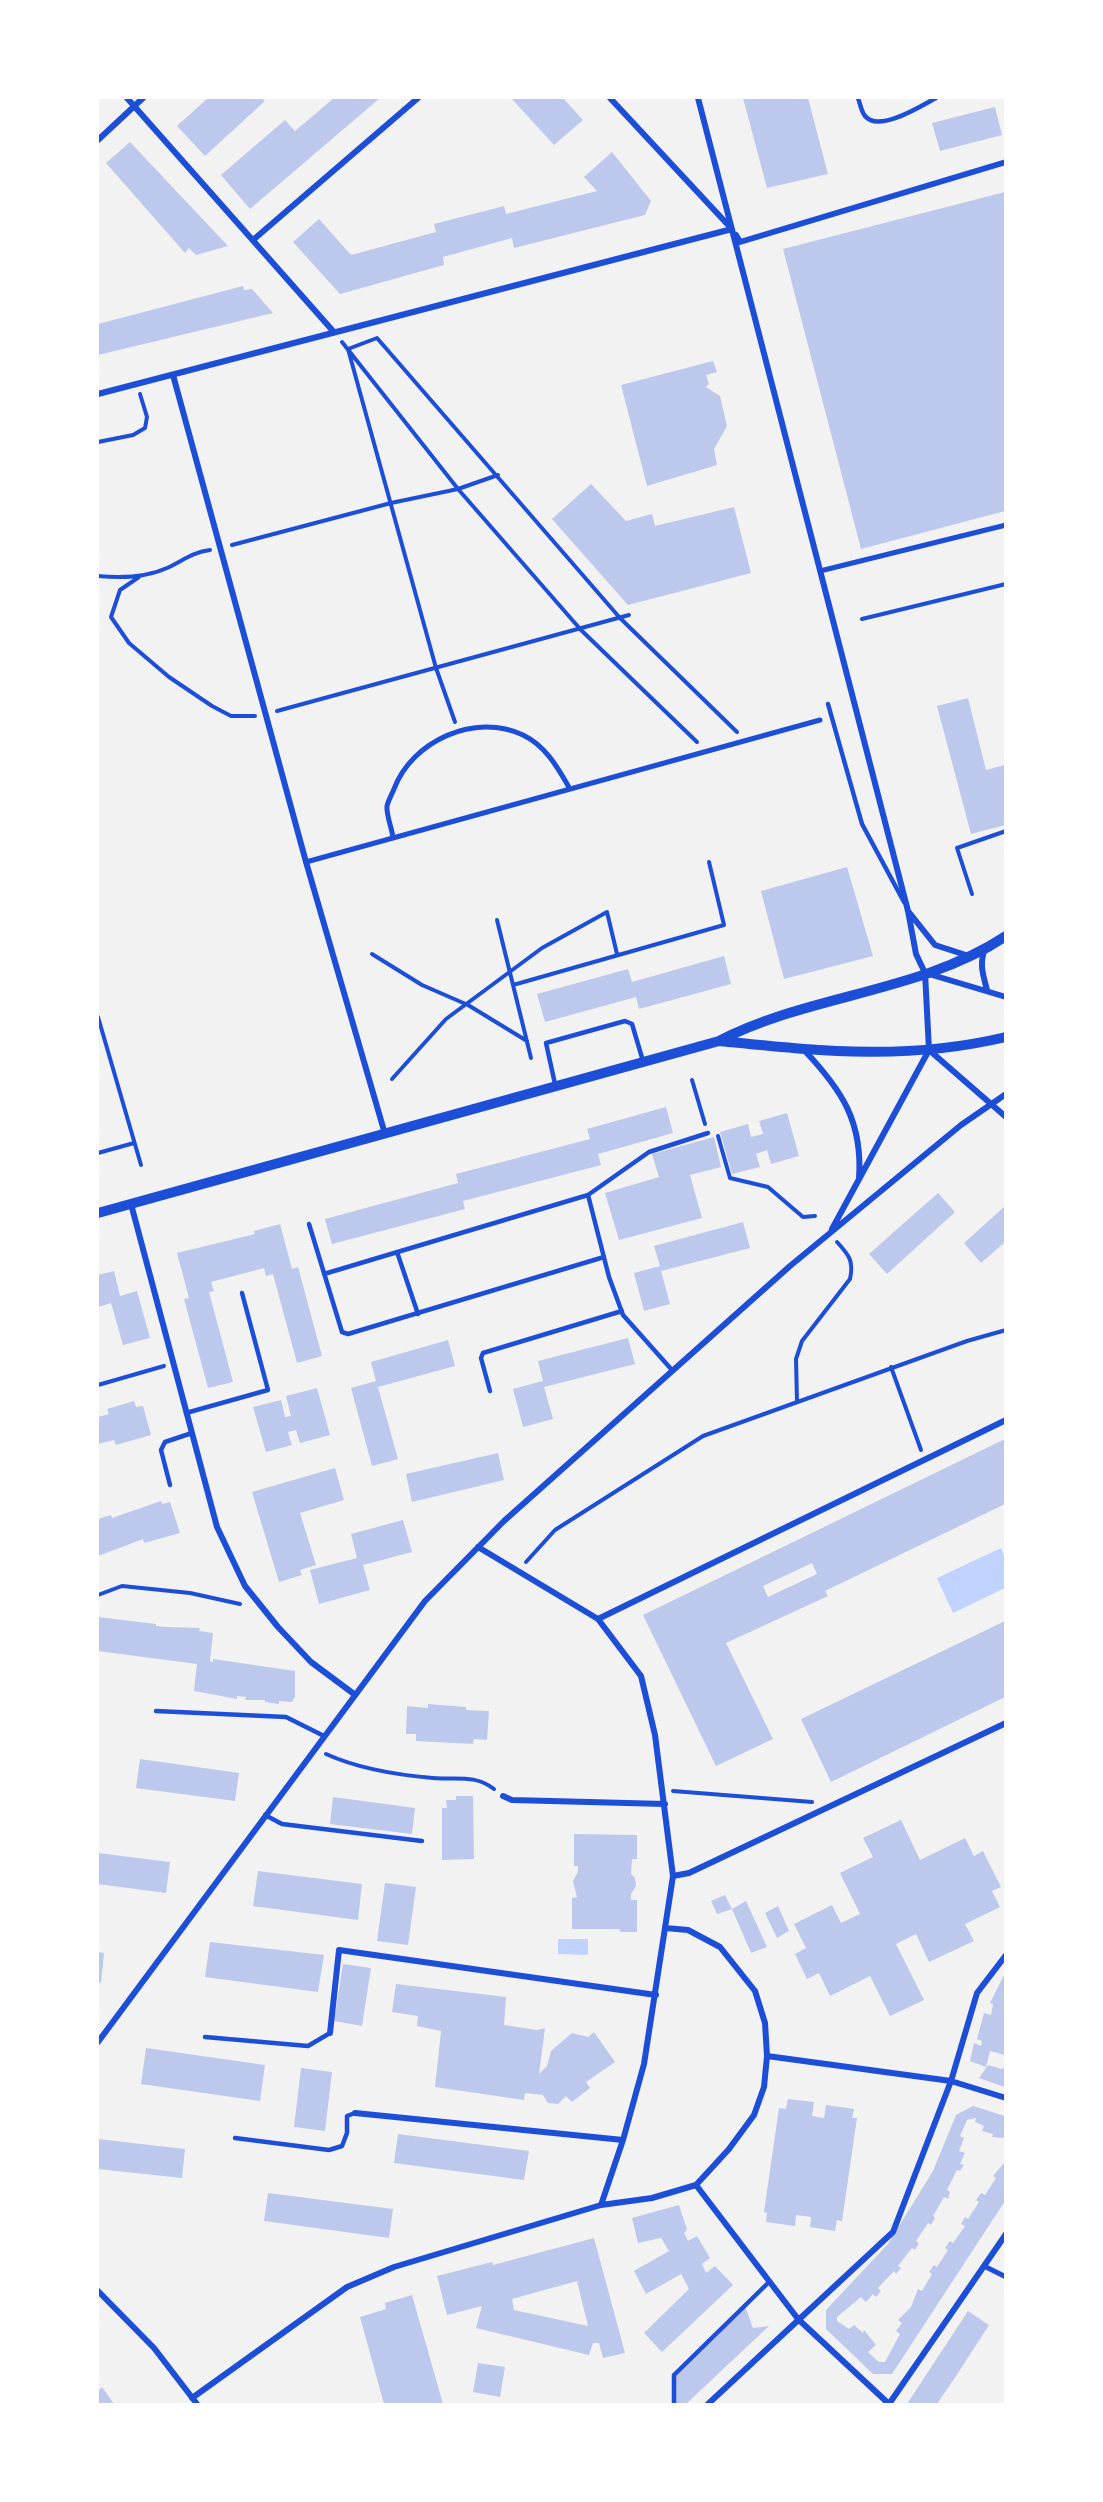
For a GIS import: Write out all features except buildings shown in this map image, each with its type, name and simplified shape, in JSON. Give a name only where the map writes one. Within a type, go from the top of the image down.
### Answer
[{"type":"street","points":[[126,98],[333,331]]},
{"type":"street","points":[[98,140],[143,98]]},
{"type":"street","points":[[253,240],[418,98]]},
{"type":"street","points":[[610,98],[732,229],[740,242],[1005,162]]},
{"type":"street","points":[[698,98],[908,911],[916,954],[925,973],[929,1050],[859,1183],[829,1233]]},
{"type":"street","points":[[98,394],[732,229]]},
{"type":"street","points":[[173,375],[306,862],[385,1135]]},
{"type":"street","points":[[820,571],[1005,525]]},
{"type":"street","points":[[306,862],[820,720]]},
{"type":"street","points":[[393,838],[387,806],[399,776],[420,750],[458,730],[495,727],[523,735],[552,758],[570,789]]},
{"type":"street","points":[[908,911],[935,945],[970,956]]},
{"type":"street","points":[[98,1213],[719,1041],[761,1022],[925,973],[970,956],[1005,936]]},
{"type":"street","points":[[986,948],[981,959],[981,971],[987,990]]},
{"type":"street","points":[[925,973],[1005,997]]},
{"type":"street","points":[[719,1041],[852,1054],[929,1050],[1005,1037]]},
{"type":"street","points":[[804,1049],[826,1073],[849,1107],[856,1126],[859,1145],[859,1183]]},
{"type":"street","points":[[929,1050],[1005,1117]]},
{"type":"street","points":[[98,2042],[425,1601],[478,1547],[672,1370],[829,1233],[961,1125],[1005,1094]]},
{"type":"street","points":[[131,1204],[217,1527],[245,1586],[311,1662],[354,1694]]},
{"type":"street","points":[[598,1619],[1005,1420]]},
{"type":"street","points":[[478,1547],[516,1572],[598,1619],[641,1676],[655,1735],[673,1876],[644,2064],[623,2140],[600,2205]]},
{"type":"street","points":[[673,1876],[690,1873],[1005,1723]]},
{"type":"street","points":[[503,1796],[512,1800],[665,1804]]},
{"type":"street","points":[[192,2398],[347,2287],[394,2267],[600,2205],[652,2198],[696,2185],[729,2149],[754,2115],[764,2087],[767,2056],[765,2023],[755,1991],[720,1947],[688,1930],[665,1928]]},
{"type":"street","points":[[330,2032],[339,1950],[656,1995]]},
{"type":"street","points":[[708,2404],[893,2232],[951,2081],[977,1993],[1005,1955]]},
{"type":"street","points":[[767,2056],[951,2081],[1005,2098]]},
{"type":"street","points":[[355,2113],[623,2140]]},
{"type":"street","points":[[696,2185],[768,2283],[798,2319],[889,2404],[986,2266],[1005,2234]]},
{"type":"street","points":[[986,2266],[1005,2277]]},
{"type":"street","points":[[98,2291],[154,2348],[197,2404]]},
{"type":"lane","points":[[858,98],[864,115],[872,122],[884,122],[936,98]]},
{"type":"lane","points":[[828,704],[862,824],[908,911]]},
{"type":"lane","points":[[556,1087],[545,1047],[549,1042],[630,1022],[644,1062]]},
{"type":"lane","points":[[324,1274],[588,1195],[649,1152],[708,1133]]},
{"type":"lane","points":[[588,1195],[604,1257],[622,1311],[672,1370]]},
{"type":"lane","points":[[309,1224],[342,1332],[348,1334],[604,1257]]},
{"type":"lane","points":[[397,1252],[418,1314]]},
{"type":"lane","points":[[186,1413],[268,1390],[242,1293]]},
{"type":"lane","points":[[490,1391],[481,1358],[483,1353],[622,1311]]},
{"type":"lane","points":[[170,1485],[160,1450],[165,1442],[192,1433]]},
{"type":"lane","points":[[156,1711],[286,1718],[324,1736]]},
{"type":"lane","points":[[265,1815],[282,1824],[422,1841]]},
{"type":"lane","points":[[205,2037],[308,2046],[330,2032]]},
{"type":"lane","points":[[235,2138],[329,2150],[342,2146],[347,2133],[347,2116],[355,2113]]},
{"type":"lane","points":[[674,2404],[674,2375],[768,2283]]},
{"type":"path","points":[[333,331],[458,489],[581,630],[706,751]]},
{"type":"path","points":[[348,349],[377,338],[620,618],[746,740]]},
{"type":"path","points":[[348,349],[436,668],[458,730]]},
{"type":"path","points":[[98,442],[133,435],[145,428],[147,417],[138,385]]},
{"type":"path","points":[[498,475],[458,489],[391,503],[197,552],[165,569],[140,577],[120,590],[111,617],[129,643],[169,677],[231,716],[266,714],[581,630],[629,615]]},
{"type":"path","points":[[98,576],[140,577]]},
{"type":"path","points":[[862,619],[1005,584]]},
{"type":"path","points":[[972,894],[957,848],[1005,831]]},
{"type":"path","points":[[513,985],[724,925],[709,862]]},
{"type":"path","points":[[392,1079],[446,1019],[468,1005],[542,948],[607,912],[617,954]]},
{"type":"path","points":[[497,920],[531,1058]]},
{"type":"path","points":[[372,954],[422,985],[468,1005],[527,1041]]},
{"type":"path","points":[[98,1017],[141,1164]]},
{"type":"path","points":[[692,1080],[708,1133],[717,1132],[730,1178],[768,1187],[803,1217],[814,1216]]},
{"type":"path","points":[[98,1153],[134,1143]]},
{"type":"path","points":[[797,1402],[796,1359],[802,1341],[850,1279],[853,1267],[850,1256],[836,1241]]},
{"type":"path","points":[[516,1572],[555,1530],[703,1436],[891,1367],[1005,1330]]},
{"type":"path","points":[[98,1385],[173,1363]]},
{"type":"path","points":[[891,1367],[920,1447]]},
{"type":"path","points":[[98,1595],[122,1586],[190,1593],[240,1604]]},
{"type":"path","points":[[314,1749],[351,1766],[432,1778],[482,1779],[503,1796]]},
{"type":"path","points":[[663,1791],[837,1803]]},
{"type":"water","points":[[1001,1548],[1005,1559],[1005,1588],[953,1613],[937,1578]]},
{"type":"water","points":[[558,1939],[588,1939],[588,1955],[558,1954]]}]
